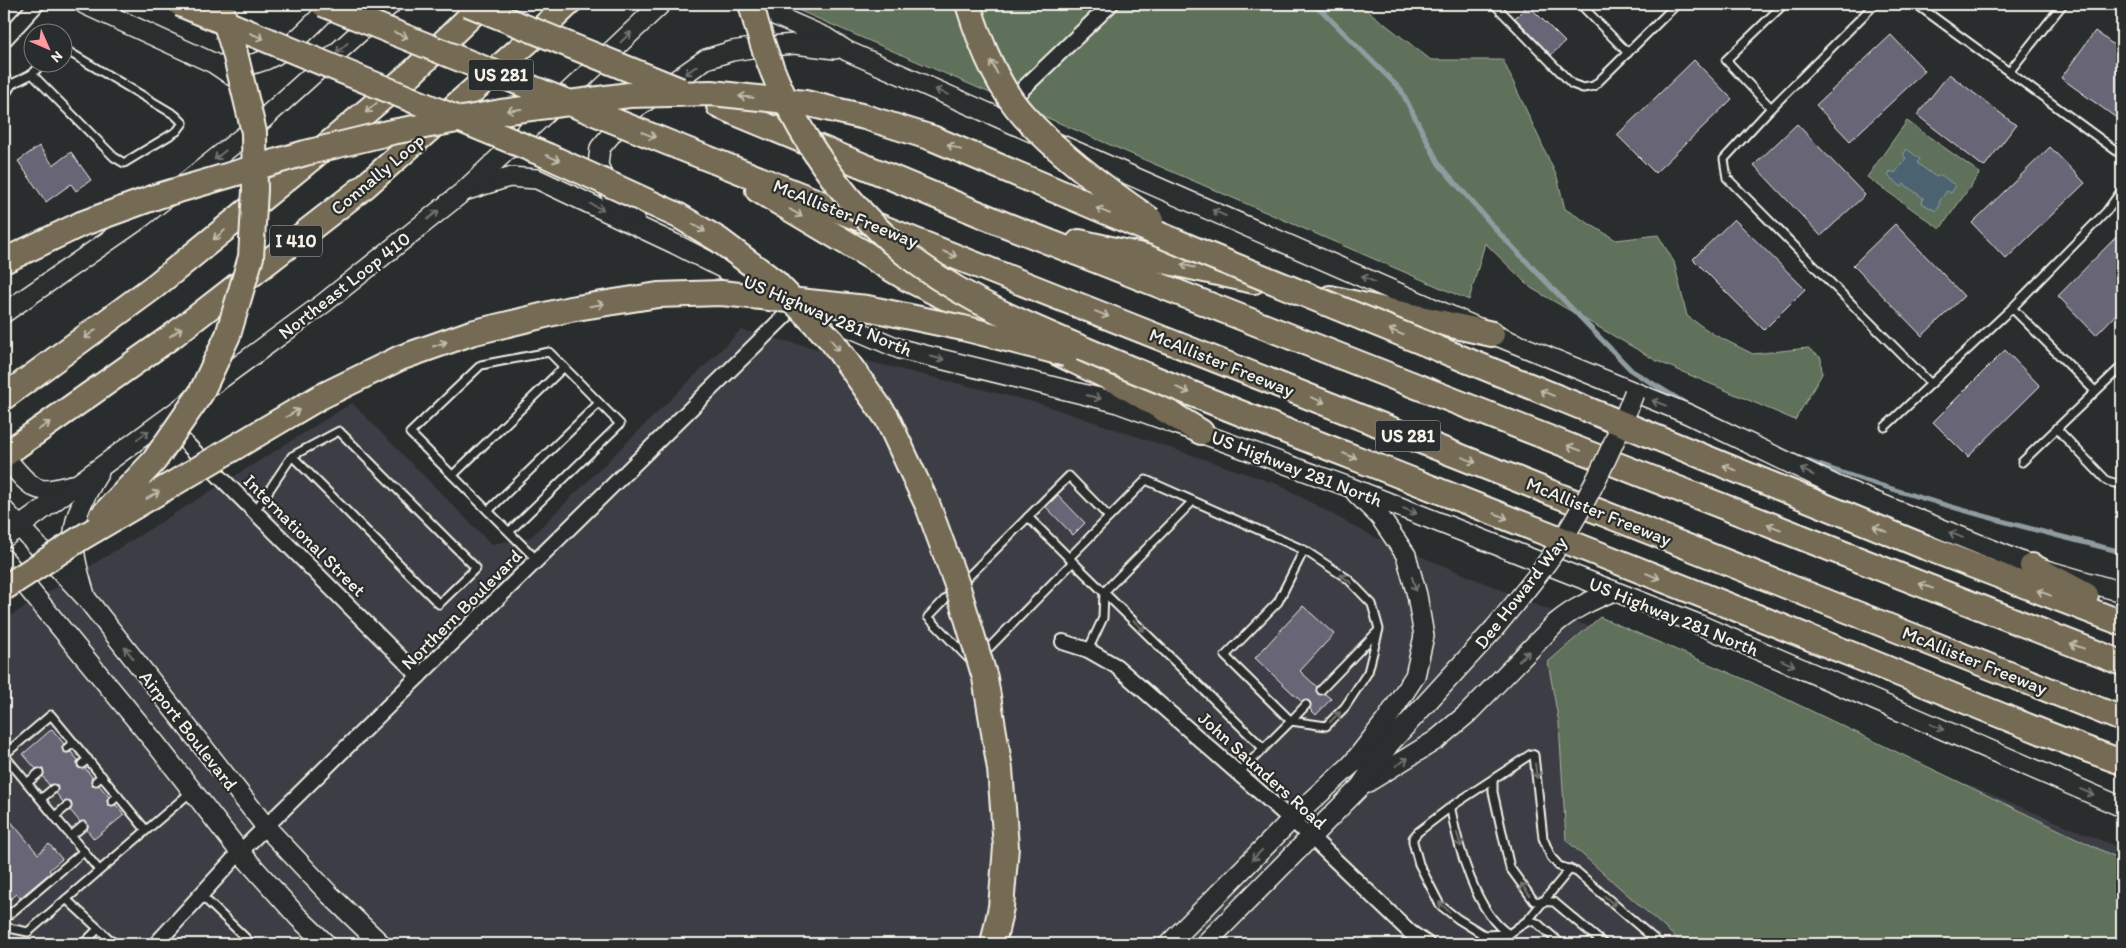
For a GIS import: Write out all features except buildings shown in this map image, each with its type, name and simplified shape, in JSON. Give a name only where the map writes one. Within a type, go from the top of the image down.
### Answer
[{"type":"highway","points":[[180,4],[548,156],[679,216],[719,240],[775,282],[832,341],[887,418],[928,506],[957,585],[985,678],[1000,769],[1006,847],[1001,908],[993,944]]},
{"type":"highway","points":[[81,538],[154,461],[201,393],[228,335],[251,257],[255,190],[254,132],[235,53],[219,4]]},
{"type":"highway","name":"McAllister Freeway","points":[[323,4],[686,150],[2122,718]]},
{"type":"highway","name":"US 281","points":[[468,4],[1006,226],[2122,664]]},
{"type":"highway","name":"I 410","points":[[4,397],[155,286],[313,157],[414,71],[483,4]]},
{"type":"highway","name":"Connally Loop","points":[[4,455],[175,334],[364,187],[568,4]]},
{"type":"highway","points":[[750,4],[778,86],[809,142],[860,210],[900,249],[942,280],[988,306],[1138,372],[1860,658],[2029,728],[2122,762]]},
{"type":"highway","points":[[968,4],[989,58],[1006,91],[1023,116],[1074,161],[1129,205],[1196,250]]},
{"type":"highway","points":[[4,261],[81,224],[158,196],[315,150],[392,132],[501,112],[629,95],[712,93],[805,103],[865,117],[932,138],[1196,250],[1907,540],[2122,623]]},
{"type":"highway","points":[[686,150],[908,279],[1122,384],[1201,432]]},
{"type":"highway","points":[[1006,226],[1492,334]]},
{"type":"highway","points":[[4,589],[81,538],[320,396],[400,358],[470,333],[570,309],[658,295],[721,293],[867,308],[963,328],[1138,372]]},
{"type":"highway","points":[[2032,566],[2122,615]]},
{"type":"main road","points":[[84,4],[213,63],[244,84],[252,102],[249,132]]},
{"type":"main road","points":[[213,63],[244,65],[268,60],[289,45],[333,4]]},
{"type":"main road","points":[[4,313],[137,221],[249,132],[391,4]]},
{"type":"main road","name":"Northeast Loop 410","points":[[4,538],[324,303],[464,191],[661,4]]},
{"type":"main road","points":[[750,4],[825,37],[847,51],[1492,334],[1688,414],[1836,486],[2032,566],[2122,592]]},
{"type":"main road","points":[[675,244],[613,199],[598,165],[600,148],[629,113],[706,60],[732,51],[795,44],[822,46],[847,51]]},
{"type":"main road","name":"US Highway 281 North","points":[[464,191],[509,177],[537,179],[675,244],[796,305],[900,349],[1115,402],[1349,487],[1698,624],[2122,807]]},
{"type":"main road","name":"Dee Howard Way","points":[[1205,944],[1360,787],[1390,742],[1493,630],[1540,572],[1569,530],[1600,472],[1634,393]]},
{"type":"main road","points":[[4,455],[28,482],[40,489],[54,489],[78,483]]},
{"type":"main road","points":[[86,598],[74,553],[73,531],[84,497],[104,464]]},
{"type":"main road","points":[[1349,487],[1380,517],[1406,555],[1417,595],[1424,636],[1415,676],[1387,719],[1352,764]]},
{"type":"main road","name":"Airport Boulevard","points":[[4,510],[86,598],[266,827],[329,894],[381,944]]},
{"type":"main road","name":"Airport Boulevard","points":[[4,559],[156,744],[240,852],[298,918],[326,944]]},
{"type":"main road","points":[[4,589],[48,614]]},
{"type":"main road","points":[[1360,787],[1436,740],[1467,714],[1556,623],[1570,612],[1587,602],[1614,592]]},
{"type":"main road","name":"Dee Howard Way","points":[[1169,944],[1291,820],[1352,764],[1390,742]]},
{"type":"street","points":[[4,40],[37,4]]},
{"type":"street","points":[[996,115],[1111,4]]},
{"type":"street","name":"Northern Boulevard","points":[[156,944],[240,852],[796,305]]},
{"type":"street","name":"International Street","points":[[164,420],[419,676]]},
{"type":"street","name":"John Saunders Road","points":[[1063,642],[1088,650],[1116,666],[1311,837],[1410,933],[1427,944]]},
{"type":"lane","points":[[1494,4],[1572,84],[1583,88],[1594,86],[1677,4]]},
{"type":"lane","points":[[1580,4],[1628,53]]},
{"type":"lane","points":[[1771,108],[1726,60],[1784,4]]},
{"type":"lane","points":[[1875,4],[1771,108],[1724,159],[1727,178],[1931,384]]},
{"type":"lane","points":[[1916,4],[2122,155]]},
{"type":"lane","points":[[2009,72],[2063,4]]},
{"type":"lane","points":[[4,97],[12,84],[32,74],[114,157],[124,163],[177,131],[183,123],[175,115],[72,55]]},
{"type":"lane","points":[[4,77],[12,84]]},
{"type":"lane","points":[[1885,426],[2012,308],[2106,212],[2122,190]]},
{"type":"lane","points":[[2012,308],[2095,391]]},
{"type":"lane","points":[[509,532],[620,424],[549,352],[481,365],[410,433],[453,475],[488,511],[509,532],[537,560]]},
{"type":"lane","points":[[2022,462],[2122,366]]},
{"type":"lane","points":[[453,475],[564,367]]},
{"type":"lane","points":[[488,511],[599,403]]},
{"type":"lane","points":[[2056,428],[2107,481],[2122,485]]},
{"type":"lane","points":[[254,511],[292,456],[339,431],[476,568],[439,604],[292,456]]},
{"type":"lane","points":[[1110,517],[1069,476],[928,617],[973,664],[1146,480],[1304,550],[1348,579],[1372,604],[1379,629],[1368,672],[1345,708],[1326,726],[1291,721],[1225,656],[1278,602],[1304,550]]},
{"type":"lane","points":[[1088,650],[1104,618],[1104,592],[1193,501]]},
{"type":"lane","points":[[1028,517],[1263,748]]},
{"type":"lane","points":[[1320,690],[1379,629]]},
{"type":"lane","points":[[1239,773],[1306,705]]},
{"type":"lane","points":[[100,870],[4,755],[51,715],[70,745],[88,759],[99,779],[115,799],[146,830]]},
{"type":"lane","points":[[1570,870],[1528,920],[1509,934],[1484,935],[1440,905],[1419,864],[1413,838],[1452,806],[1532,754],[1534,755],[1543,838],[1551,857],[1559,866],[1577,872],[1660,944]]},
{"type":"lane","points":[[82,764],[88,759]]},
{"type":"lane","points":[[27,783],[39,773]]},
{"type":"lane","points":[[1493,780],[1493,792],[1510,868],[1534,901],[1554,902],[1604,944]]},
{"type":"lane","points":[[41,799],[53,790]]},
{"type":"lane","points":[[4,927],[28,932],[192,790]]},
{"type":"lane","points":[[55,816],[67,806]]},
{"type":"lane","points":[[1452,806],[1452,818],[1469,874],[1483,904],[1502,930],[1509,934]]},
{"type":"lane","points":[[71,836],[83,826]]},
{"type":"lane","points":[[4,919],[84,851]]},
{"type":"lane","points":[[201,895],[252,944]]},
{"type":"lane","points":[[66,899],[115,944]]},
{"type":"lane","points":[[1528,920],[1538,924],[1561,944]]},
{"type":"lane","points":[[83,944],[98,929]]},
{"type":"lane","points":[[1476,944],[1484,935]]},
{"type":"shaded area","points":[[741,330],[1041,404],[1277,484],[1372,536],[2122,849],[2122,944],[4,944],[4,620],[352,403],[491,544],[531,537]]},
{"type":"green space","points":[[784,4],[1359,4],[1431,60],[1503,60],[1557,177],[1565,209],[1616,240],[1658,235],[1674,262],[1687,316],[1713,334],[1753,354],[1808,348],[1821,358],[1822,374],[1795,420],[1657,361],[1531,288],[1485,243],[1469,300]]},
{"type":"green space","points":[[1907,121],[1980,173],[1940,229],[1867,177]]},
{"type":"green space","points":[[1600,617],[1753,683],[2122,860],[2122,944],[1683,944],[1566,840],[1559,723],[1548,662]]},
{"type":"water","points":[[1907,149],[1920,159],[1917,163],[1936,177],[1941,175],[1956,186],[1951,193],[1947,191],[1939,202],[1940,205],[1936,211],[1922,203],[1923,198],[1904,184],[1902,187],[1888,176],[1891,171],[1895,173],[1906,158],[1903,155]]},
{"type":"waterway","points":[[1311,4],[1323,12],[1401,90],[1439,164],[1500,234],[1632,371],[1688,405]]},
{"type":"waterway","points":[[1794,456],[1875,484],[2039,531],[2122,552]]}]
